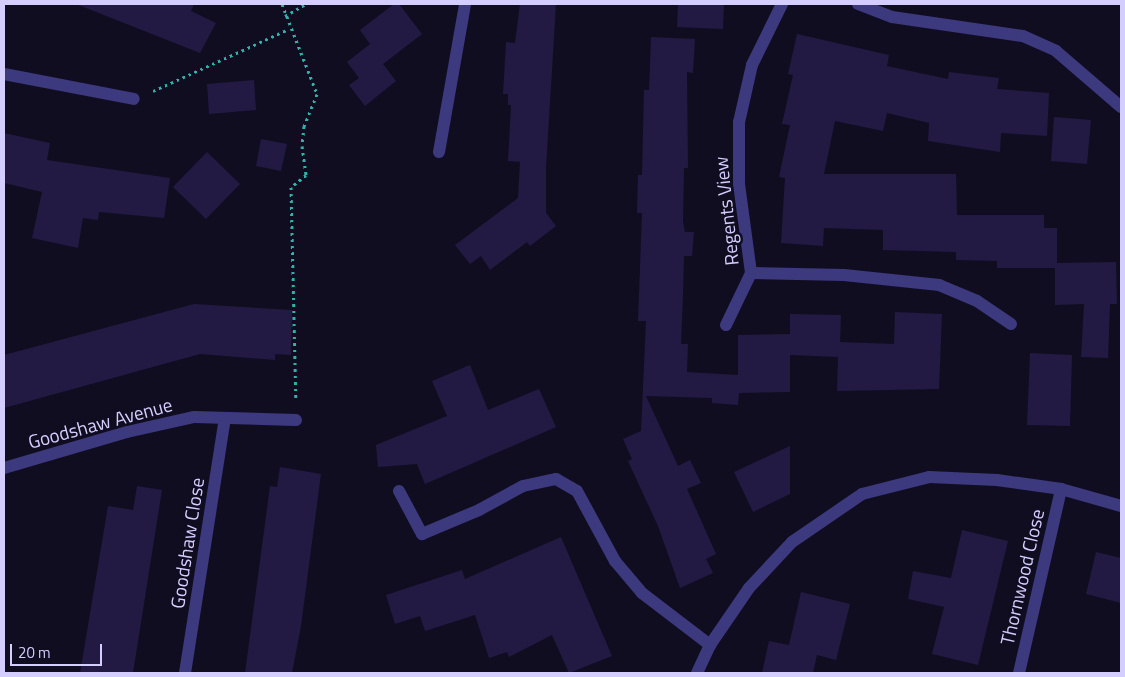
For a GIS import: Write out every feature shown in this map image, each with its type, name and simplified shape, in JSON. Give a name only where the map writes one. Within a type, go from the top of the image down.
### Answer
[{"type":"street","points":[[439,152],[465,4]]},
{"type":"street","name":"Regents View","points":[[726,325],[751,273],[739,184],[739,122],[752,65],[782,4]]},
{"type":"street","points":[[858,4],[892,17],[1023,36],[1056,51],[1121,107]]},
{"type":"street","points":[[4,74],[134,99]]},
{"type":"street","name":"Regents View","points":[[751,273],[844,275],[939,285],[978,301],[1011,324]]},
{"type":"street","name":"Goodshaw Avenue","points":[[4,468],[127,432],[194,417],[296,420]]},
{"type":"street","name":"Goodshaw Close","points":[[185,673],[225,418]]},
{"type":"street","points":[[697,673],[710,645],[749,588],[792,542],[862,494],[929,477],[997,480],[1061,489],[1121,506]]},
{"type":"street","points":[[400,491],[422,534],[479,510],[523,486],[556,479],[577,491],[615,561],[642,593],[710,645]]},
{"type":"street","name":"Thornwood Close","points":[[1019,673],[1061,489]]},
{"type":"path","points":[[282,4],[289,29],[317,94],[304,126],[302,146],[306,175],[291,187],[296,420]]},
{"type":"path","points":[[286,16],[306,4]]},
{"type":"path","points":[[134,99],[289,29]]},
{"type":"building","points":[[76,4],[194,4],[191,11],[216,23],[200,53]]},
{"type":"building","points":[[394,4],[399,4],[422,34],[383,64],[396,81],[365,106],[349,85],[359,78],[347,62],[370,44],[360,30]]},
{"type":"building","points":[[520,4],[556,4],[546,168],[546,213],[556,226],[530,246],[527,242],[490,270],[481,256],[470,264],[455,245],[518,198],[520,162],[508,161],[511,105],[508,105],[508,94],[503,94],[506,42],[515,43]]},
{"type":"building","points":[[678,4],[724,4],[723,29],[677,27]]},
{"type":"building","points":[[797,34],[889,55],[887,66],[948,79],[949,72],[999,78],[997,89],[1049,93],[1047,136],[1001,133],[1000,152],[928,141],[929,123],[887,113],[883,131],[835,121],[824,174],[956,174],[957,215],[1044,215],[1044,228],[1057,228],[1057,263],[1116,262],[1117,304],[1110,304],[1108,358],[1081,357],[1084,304],[1055,305],[1055,268],[997,268],[997,261],[956,260],[956,252],[883,250],[883,230],[824,228],[823,246],[781,243],[785,178],[779,177],[790,125],[782,124],[793,75],[788,74]]},
{"type":"building","points":[[651,37],[695,39],[693,73],[687,72],[688,168],[684,168],[683,222],[685,232],[694,232],[692,256],[684,256],[681,344],[688,344],[687,372],[738,375],[738,335],[790,334],[790,314],[841,315],[840,342],[894,344],[895,312],[942,314],[939,389],[837,391],[838,357],[790,355],[790,392],[739,393],[738,405],[712,403],[712,398],[646,396],[678,466],[690,460],[701,483],[687,489],[716,554],[706,559],[713,573],[680,588],[658,526],[628,461],[632,459],[623,439],[641,431],[646,321],[638,321],[642,213],[637,213],[638,175],[642,175],[644,90],[649,90]]},
{"type":"building","points":[[254,80],[256,110],[209,114],[207,84]]},
{"type":"building","points":[[1054,117],[1091,120],[1087,164],[1051,161]]},
{"type":"building","points":[[4,133],[50,143],[47,160],[170,178],[164,218],[99,212],[98,220],[83,218],[78,248],[32,238],[42,192],[4,183]]},
{"type":"building","points":[[261,139],[287,144],[281,171],[256,166]]},
{"type":"building","points":[[207,152],[240,184],[206,219],[173,187]]},
{"type":"building","points":[[194,304],[292,310],[291,355],[275,354],[275,360],[200,354],[4,408],[4,355]]},
{"type":"building","points":[[1030,353],[1072,355],[1070,426],[1027,425]]},
{"type":"building","points":[[470,365],[488,410],[539,389],[556,427],[425,484],[417,464],[378,467],[376,445],[447,416],[432,381]]},
{"type":"building","points":[[790,446],[790,494],[753,512],[734,472]]},
{"type":"building","points":[[280,467],[321,474],[301,626],[292,673],[245,673],[270,486],[277,487]]},
{"type":"building","points":[[137,486],[162,490],[133,673],[80,673],[108,506],[133,510]]},
{"type":"building","points":[[962,530],[1008,541],[978,665],[932,654],[944,607],[908,599],[913,571],[951,578]]},
{"type":"building","points":[[561,537],[612,656],[569,673],[552,635],[509,657],[507,652],[489,658],[475,615],[425,631],[420,616],[395,624],[386,595],[462,570],[465,579]]},
{"type":"building","points":[[1096,552],[1121,558],[1121,603],[1086,594]]},
{"type":"building","points":[[801,592],[850,604],[836,660],[817,655],[813,673],[762,673],[769,641],[789,645]]}]
